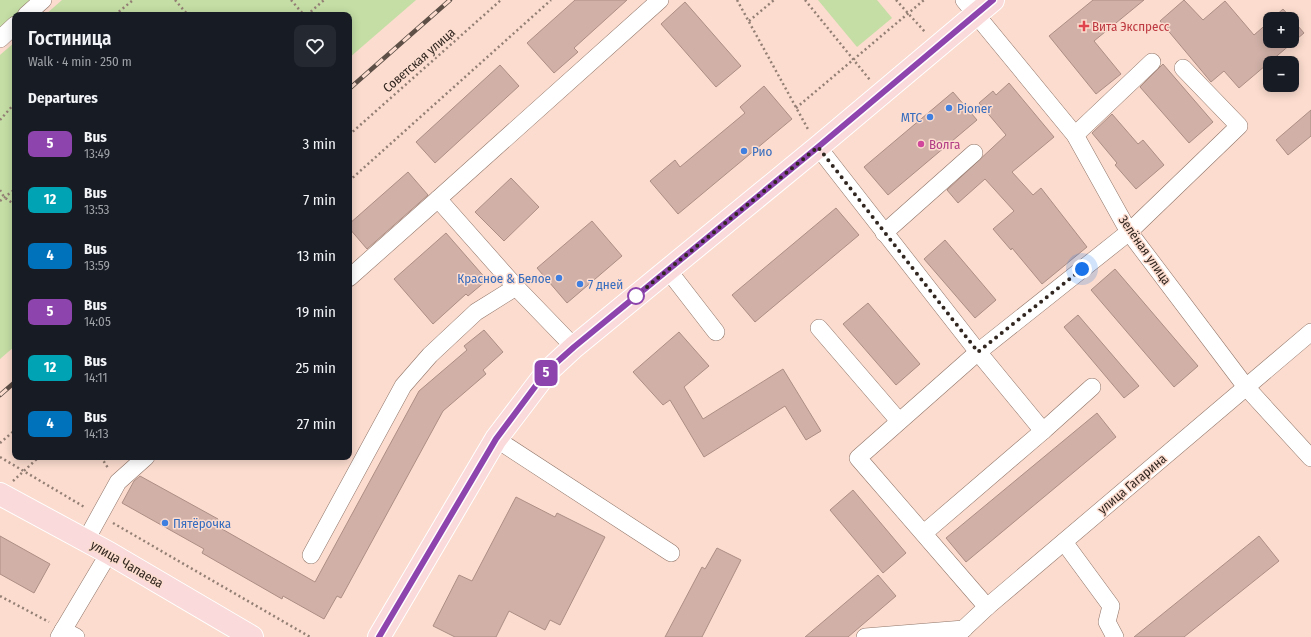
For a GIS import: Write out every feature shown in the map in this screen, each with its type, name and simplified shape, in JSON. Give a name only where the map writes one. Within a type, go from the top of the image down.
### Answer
[{"type":"main road","points":[[379,637],[496,439],[546,372],[574,347],[818,147],[970,7],[993,0]]},
{"type":"main road","name":"улица Чапаева","points":[[5,489],[86,540],[252,637]]},
{"type":"street","points":[[29,12],[43,0]]},
{"type":"street","points":[[352,275],[660,0]]},
{"type":"street","name":"Зелёная улица","points":[[970,7],[1075,135],[1129,232],[1246,387],[1309,451]]},
{"type":"street","points":[[0,39],[12,28]]},
{"type":"street","points":[[1075,135],[1152,62]]},
{"type":"street","points":[[988,606],[858,458],[978,352],[1129,232],[1239,126],[1183,68]]},
{"type":"street","points":[[818,147],[978,352],[1043,431]]},
{"type":"street","points":[[884,233],[974,152]]},
{"type":"street","points":[[438,199],[516,287],[574,347]]},
{"type":"street","points":[[668,270],[716,332]]},
{"type":"street","points":[[311,555],[403,386],[430,355],[476,312],[516,287]]},
{"type":"street","points":[[819,328],[899,421]]},
{"type":"street","name":"улица Гагарина","points":[[959,633],[988,606],[1311,332]]},
{"type":"street","points":[[924,533],[1092,387]]},
{"type":"street","points":[[496,439],[671,553]]},
{"type":"street","points":[[86,540],[118,482],[143,460]]},
{"type":"street","points":[[1064,542],[1111,606],[1107,622],[1115,637]]},
{"type":"street","points":[[66,635],[109,553]]},
{"type":"street","points":[[865,637],[959,633]]},
{"type":"path","points":[[119,12],[133,0]]},
{"type":"path","points":[[175,0],[185,12]]},
{"type":"path","points":[[291,0],[303,12]]},
{"type":"path","points":[[310,12],[324,0]]},
{"type":"path","name":"Советская улица","points":[[352,132],[501,0]]},
{"type":"path","points":[[352,177],[551,0]]},
{"type":"path","points":[[737,0],[818,147]]},
{"type":"path","points":[[749,21],[774,0]]},
{"type":"path","points":[[805,0],[870,80]]},
{"type":"path","points":[[896,0],[925,32]]},
{"type":"path","points":[[796,108],[924,0]]},
{"type":"path","points":[[0,120],[12,106]]},
{"type":"path","points":[[0,190],[4,197],[12,203]]},
{"type":"path","points":[[0,201],[12,191]]},
{"type":"path","points":[[0,443],[12,433]]},
{"type":"path","points":[[0,457],[310,637]]},
{"type":"path","points":[[5,489],[36,460]]},
{"type":"path","points":[[0,596],[66,635]]},
{"type":"green space","points":[[0,0],[33,0],[20,12],[12,12],[12,19],[0,30]]},
{"type":"green space","points":[[62,0],[416,0],[352,55],[352,12],[48,12]]},
{"type":"green space","points":[[818,0],[877,0],[892,18],[857,47]]},
{"type":"green space","points":[[12,45],[12,349],[0,359],[0,55]]},
{"type":"building","points":[[575,0],[627,0],[574,48],[578,52],[554,73],[527,43]]},
{"type":"building","points":[[1093,0],[1144,0],[1094,41],[1121,74],[1096,94],[1049,36]]},
{"type":"building","points":[[1184,0],[1203,20],[1225,1],[1254,35],[1263,27],[1263,48],[1286,48],[1277,56],[1263,56],[1263,68],[1239,88],[1224,71],[1211,82],[1160,21]]},
{"type":"building","points":[[685,2],[741,66],[716,87],[661,24]]},
{"type":"building","points":[[1299,27],[1304,33],[1299,37]]},
{"type":"building","points":[[1163,64],[1213,122],[1189,143],[1140,87]]},
{"type":"building","points":[[500,65],[519,86],[435,163],[416,142]]},
{"type":"building","points":[[1009,83],[1054,137],[1012,172],[1033,195],[1041,188],[1087,247],[1042,284],[1012,248],[1011,250],[993,229],[1014,211],[985,179],[958,203],[947,190],[1006,135],[979,103],[993,91],[996,95]]},
{"type":"building","points":[[764,86],[792,119],[678,214],[650,181],[675,160],[680,167],[745,113],[740,107]]},
{"type":"building","name":"Волга","points":[[953,92],[977,120],[888,195],[864,167]]},
{"type":"building","points":[[1311,110],[1311,136],[1288,155],[1276,140]]},
{"type":"building","points":[[1112,114],[1138,144],[1143,140],[1164,165],[1136,189],[1115,165],[1117,163],[1092,133]]},
{"type":"building","points":[[408,172],[428,195],[367,249],[352,232],[352,221]]},
{"type":"building","points":[[511,178],[539,207],[504,241],[475,212]]},
{"type":"building","points":[[836,208],[859,235],[755,322],[732,295]]},
{"type":"building","points":[[592,221],[622,256],[567,303],[537,268]]},
{"type":"building","points":[[446,233],[487,280],[468,296],[466,294],[433,324],[394,279]]},
{"type":"building","points":[[945,240],[996,300],[975,318],[924,259]]},
{"type":"building","points":[[1115,269],[1198,366],[1174,387],[1091,290]]},
{"type":"building","points":[[868,303],[920,364],[896,385],[843,324]]},
{"type":"building","points":[[1078,315],[1139,386],[1124,398],[1064,327]]},
{"type":"building","points":[[484,330],[503,352],[483,370],[486,374],[443,411],[341,598],[337,596],[324,619],[283,596],[282,599],[202,553],[204,549],[122,503],[134,481],[140,476],[218,519],[215,525],[315,582],[419,391],[467,350],[464,346]]},
{"type":"building","points":[[679,332],[709,366],[684,387],[703,419],[783,369],[821,431],[806,440],[785,406],[704,457],[670,400],[663,405],[633,372]]},
{"type":"building","points":[[1097,413],[1116,437],[966,562],[946,538]]},
{"type":"building","points":[[853,490],[906,553],[883,573],[830,510]]},
{"type":"building","points":[[516,497],[555,517],[557,513],[605,537],[560,625],[550,620],[545,630],[509,611],[496,637],[455,637],[433,626],[459,575],[472,581]]},
{"type":"building","points":[[0,536],[50,564],[34,593],[0,574]]},
{"type":"building","points":[[1259,536],[1279,561],[1184,637],[1134,637]]},
{"type":"building","points":[[717,548],[741,560],[702,637],[665,637],[702,567],[705,569]]},
{"type":"building","points":[[878,575],[896,596],[848,637],[805,637]]},
{"type":"railway","points":[[352,86],[450,0]]},
{"type":"railway","points":[[0,395],[12,385]]},
{"type":"bus line","name":"5","points":[[379,637],[496,439],[546,372],[574,347],[818,147],[993,0]]},
{"type":"place","name":"Вита Экспресс","points":[[1084,26]]},
{"type":"place","name":"Pioner","points":[[949,108]]},
{"type":"place","name":"МТС","points":[[930,117]]},
{"type":"place","name":"Волга","points":[[921,144]]},
{"type":"place","name":"Рио","points":[[744,151]]},
{"type":"place","name":"Красное & Белое","points":[[559,278]]},
{"type":"place","name":"7 дней","points":[[580,284]]},
{"type":"place","name":"Пятёрочка","points":[[165,523]]},
{"type":"route","points":[[636,296],[818,147],[978,352],[1082,269]]}]
